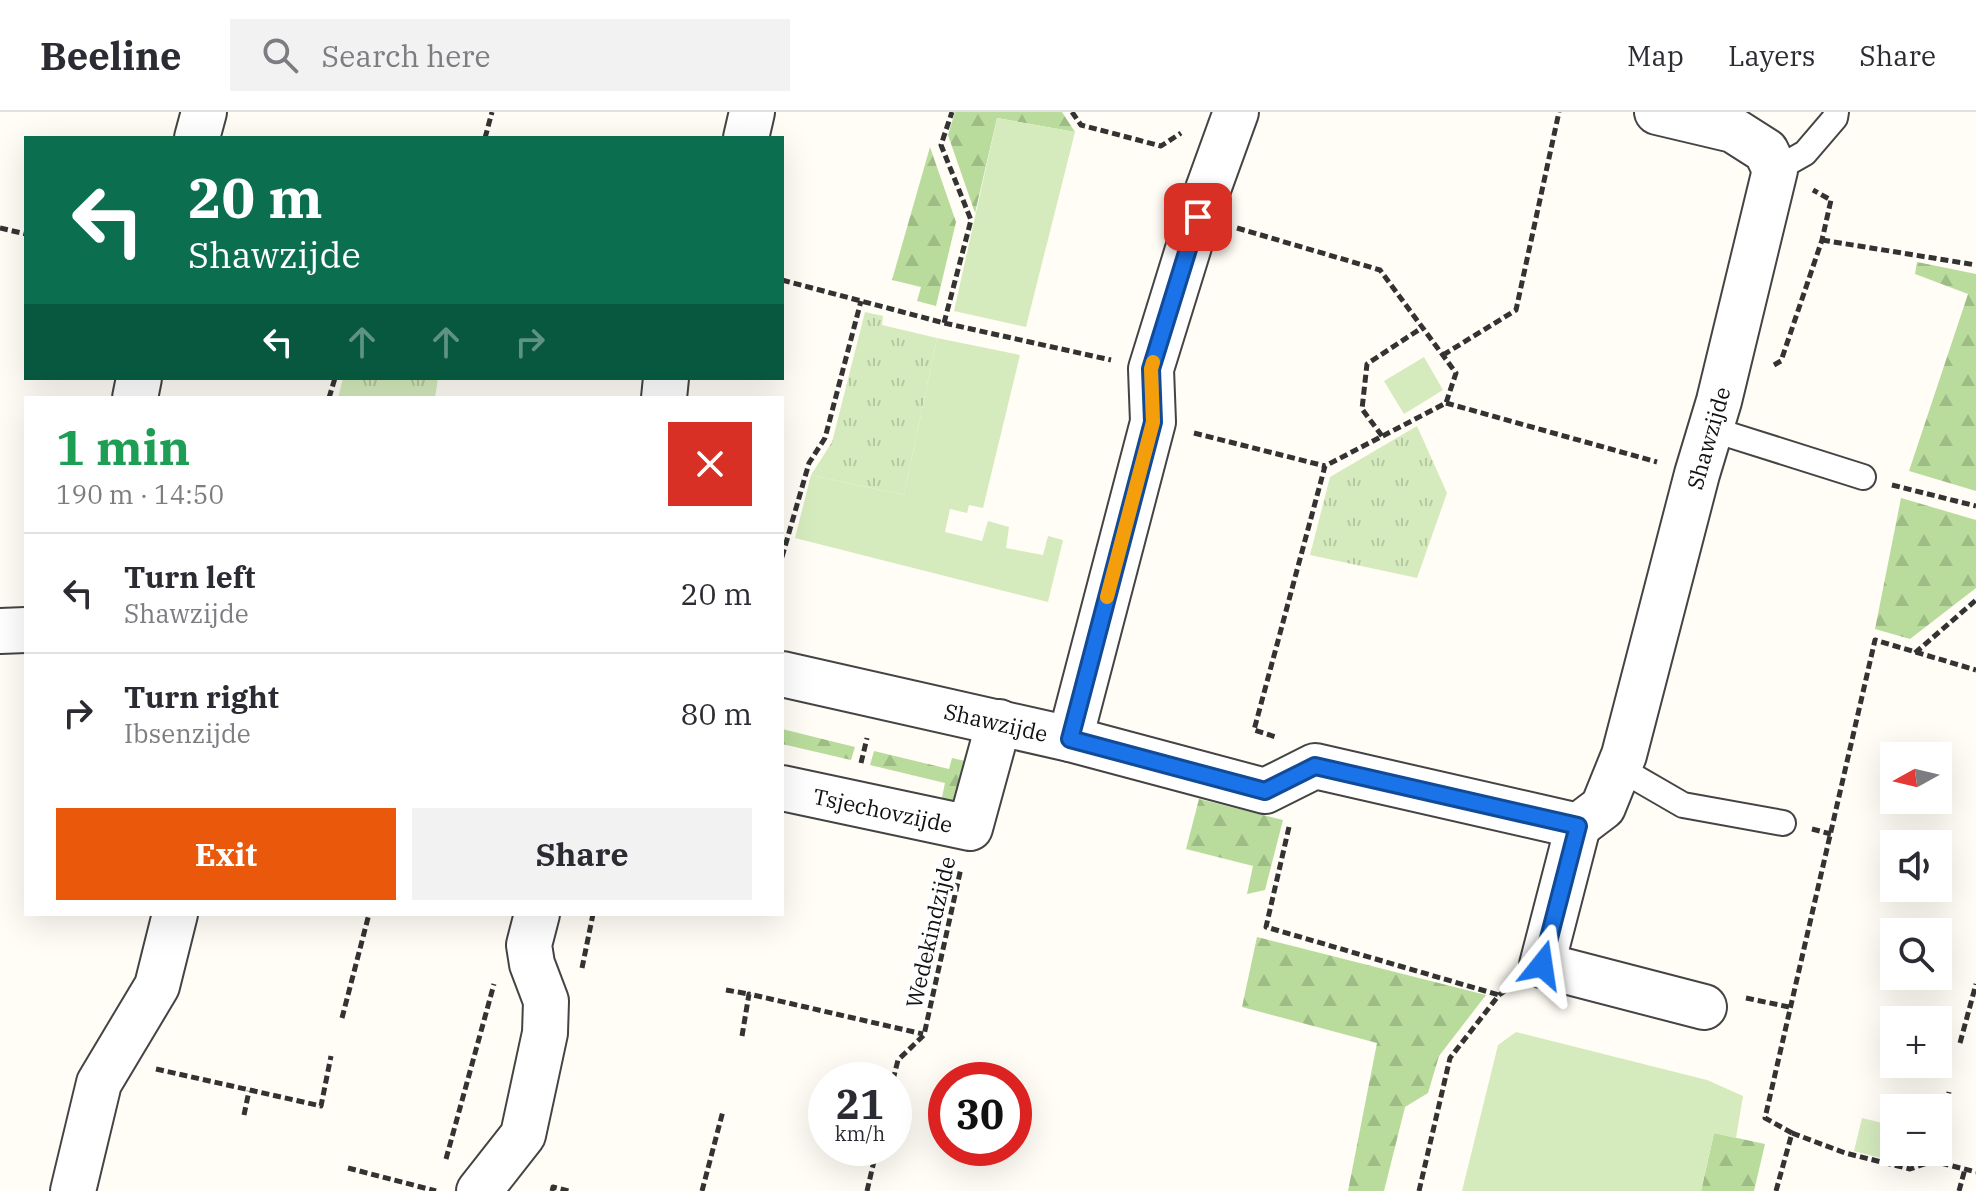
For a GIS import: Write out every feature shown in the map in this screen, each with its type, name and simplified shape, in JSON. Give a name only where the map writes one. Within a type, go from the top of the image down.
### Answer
[{"type":"street","points":[[198,136],[204,112]]},
{"type":"street","points":[[746,136],[752,112]]},
{"type":"street","points":[[1070,739],[1153,422],[1151,369],[1198,217],[1236,112]]},
{"type":"street","points":[[1657,112],[1733,130],[1766,151],[1775,170]]},
{"type":"street","name":"Shawzijde","points":[[784,674],[1070,739],[1265,791],[1315,766],[1578,826],[1603,807],[1619,768],[1711,429],[1775,170]]},
{"type":"street","points":[[0,631],[24,630]]},
{"type":"street","name":"Tsjechovzijde","points":[[784,788],[970,828],[999,722]]},
{"type":"street","points":[[1578,826],[1542,965],[1704,1007]]},
{"type":"street","points":[[73,1191],[99,1083],[157,986],[174,916]]},
{"type":"street","points":[[479,1191],[523,1135],[545,1033],[546,1001],[532,964],[533,930]]},
{"type":"lane","points":[[1775,170],[1805,153],[1835,118],[1836,112]]},
{"type":"lane","points":[[1711,429],[1863,477]]},
{"type":"lane","points":[[1619,768],[1683,805],[1783,823]]},
{"type":"path","points":[[486,136],[492,112]]},
{"type":"path","points":[[944,323],[971,220],[941,145],[952,112]]},
{"type":"path","points":[[1072,112],[1081,125],[1161,146],[1186,129]]},
{"type":"path","points":[[1443,355],[1516,310],[1559,112]]},
{"type":"path","points":[[1198,217],[1380,270],[1456,373],[1446,403]]},
{"type":"path","points":[[0,228],[24,234]]},
{"type":"path","points":[[1822,240],[1976,265]]},
{"type":"path","points":[[784,281],[944,323],[1151,369]]},
{"type":"path","points":[[784,550],[809,463],[825,438],[861,301]]},
{"type":"path","points":[[1382,436],[1362,409],[1367,364],[1423,327]]},
{"type":"path","points":[[1153,422],[1325,466],[1446,403],[1697,474]]},
{"type":"path","points":[[1325,466],[1254,730],[1301,745],[1301,772],[1266,927],[1499,995]]},
{"type":"path","points":[[1863,477],[1976,506]]},
{"type":"path","points":[[1915,653],[1976,600]]},
{"type":"path","points":[[1880,1162],[1845,1153],[1792,1133],[1765,1118],[1875,640],[1976,670]]},
{"type":"path","points":[[852,803],[878,695]]},
{"type":"path","name":"Wedekindzijde","points":[[898,1062],[924,1035],[970,828]]},
{"type":"path","points":[[342,1018],[368,916]]},
{"type":"path","points":[[445,1162],[492,986],[533,930]]},
{"type":"path","points":[[1419,1191],[1450,1058],[1499,995],[1542,965]]},
{"type":"path","points":[[1960,1043],[1976,984]]},
{"type":"path","points":[[726,990],[924,1035]]},
{"type":"path","points":[[742,1036],[749,994]]},
{"type":"path","points":[[115,1059],[321,1106],[331,1056]]},
{"type":"path","points":[[244,1115],[249,1091]]},
{"type":"path","points":[[702,1191],[723,1111]]},
{"type":"path","points":[[1776,1191],[1792,1133]]},
{"type":"path","points":[[867,1191],[873,1166]]},
{"type":"path","points":[[1898,1166],[1910,1169],[1919,1166]]},
{"type":"path","points":[[1952,1166],[1976,1172]]},
{"type":"path","points":[[348,1168],[437,1191]]},
{"type":"path","points":[[1959,1191],[1965,1169]]},
{"type":"path","points":[[552,1191],[553,1187],[569,1191]]},
{"type":"green space","points":[[955,112],[1062,112],[1075,132],[997,118],[975,213],[948,135]]},
{"type":"green space","points":[[997,118],[1075,132],[1026,327],[954,311]]},
{"type":"green space","points":[[930,147],[956,222],[936,306],[917,301],[921,287],[892,280]]},
{"type":"green space","points":[[1917,262],[1976,274],[1976,491],[1909,471],[1968,294],[1915,274]]},
{"type":"green space","points":[[865,312],[883,316],[882,325],[937,338],[904,495],[811,475],[832,442]]},
{"type":"green space","points":[[937,338],[1020,355],[983,508],[969,505],[967,513],[950,509],[945,532],[982,541],[988,521],[1009,527],[1006,548],[1043,555],[1048,536],[1063,540],[1048,602],[795,538],[811,475],[904,495]]},
{"type":"green space","points":[[1424,357],[1443,390],[1404,414],[1384,381]]},
{"type":"green space","points":[[342,380],[438,380],[435,396],[338,396]]},
{"type":"green space","points":[[1417,426],[1447,493],[1417,578],[1310,555],[1330,477]]},
{"type":"green space","points":[[1901,498],[1976,520],[1976,588],[1910,639],[1875,629]]},
{"type":"green space","points":[[784,729],[855,747],[851,760],[784,744]]},
{"type":"green space","points":[[874,751],[949,769],[952,758],[965,761],[952,810],[940,807],[945,783],[870,765]]},
{"type":"green space","points":[[1199,799],[1283,820],[1265,890],[1247,894],[1253,866],[1186,849]]},
{"type":"green space","points":[[1257,937],[1486,995],[1439,1056],[1428,1093],[1405,1107],[1384,1191],[1348,1191],[1377,1043],[1242,1007]]},
{"type":"green space","points":[[1516,1032],[1707,1080],[1743,1096],[1736,1138],[1714,1133],[1701,1191],[1462,1191],[1498,1045]]},
{"type":"green space","points":[[1862,1118],[1880,1122],[1880,1158],[1854,1151]]},
{"type":"green space","points":[[1714,1133],[1765,1144],[1754,1191],[1701,1191]]},
{"type":"slow traffic","points":[[1107,597],[1153,422],[1153,362]]},
{"type":"route","points":[[1198,217],[1151,369],[1153,422],[1070,739],[1265,791],[1315,766],[1578,826],[1542,965]]}]
